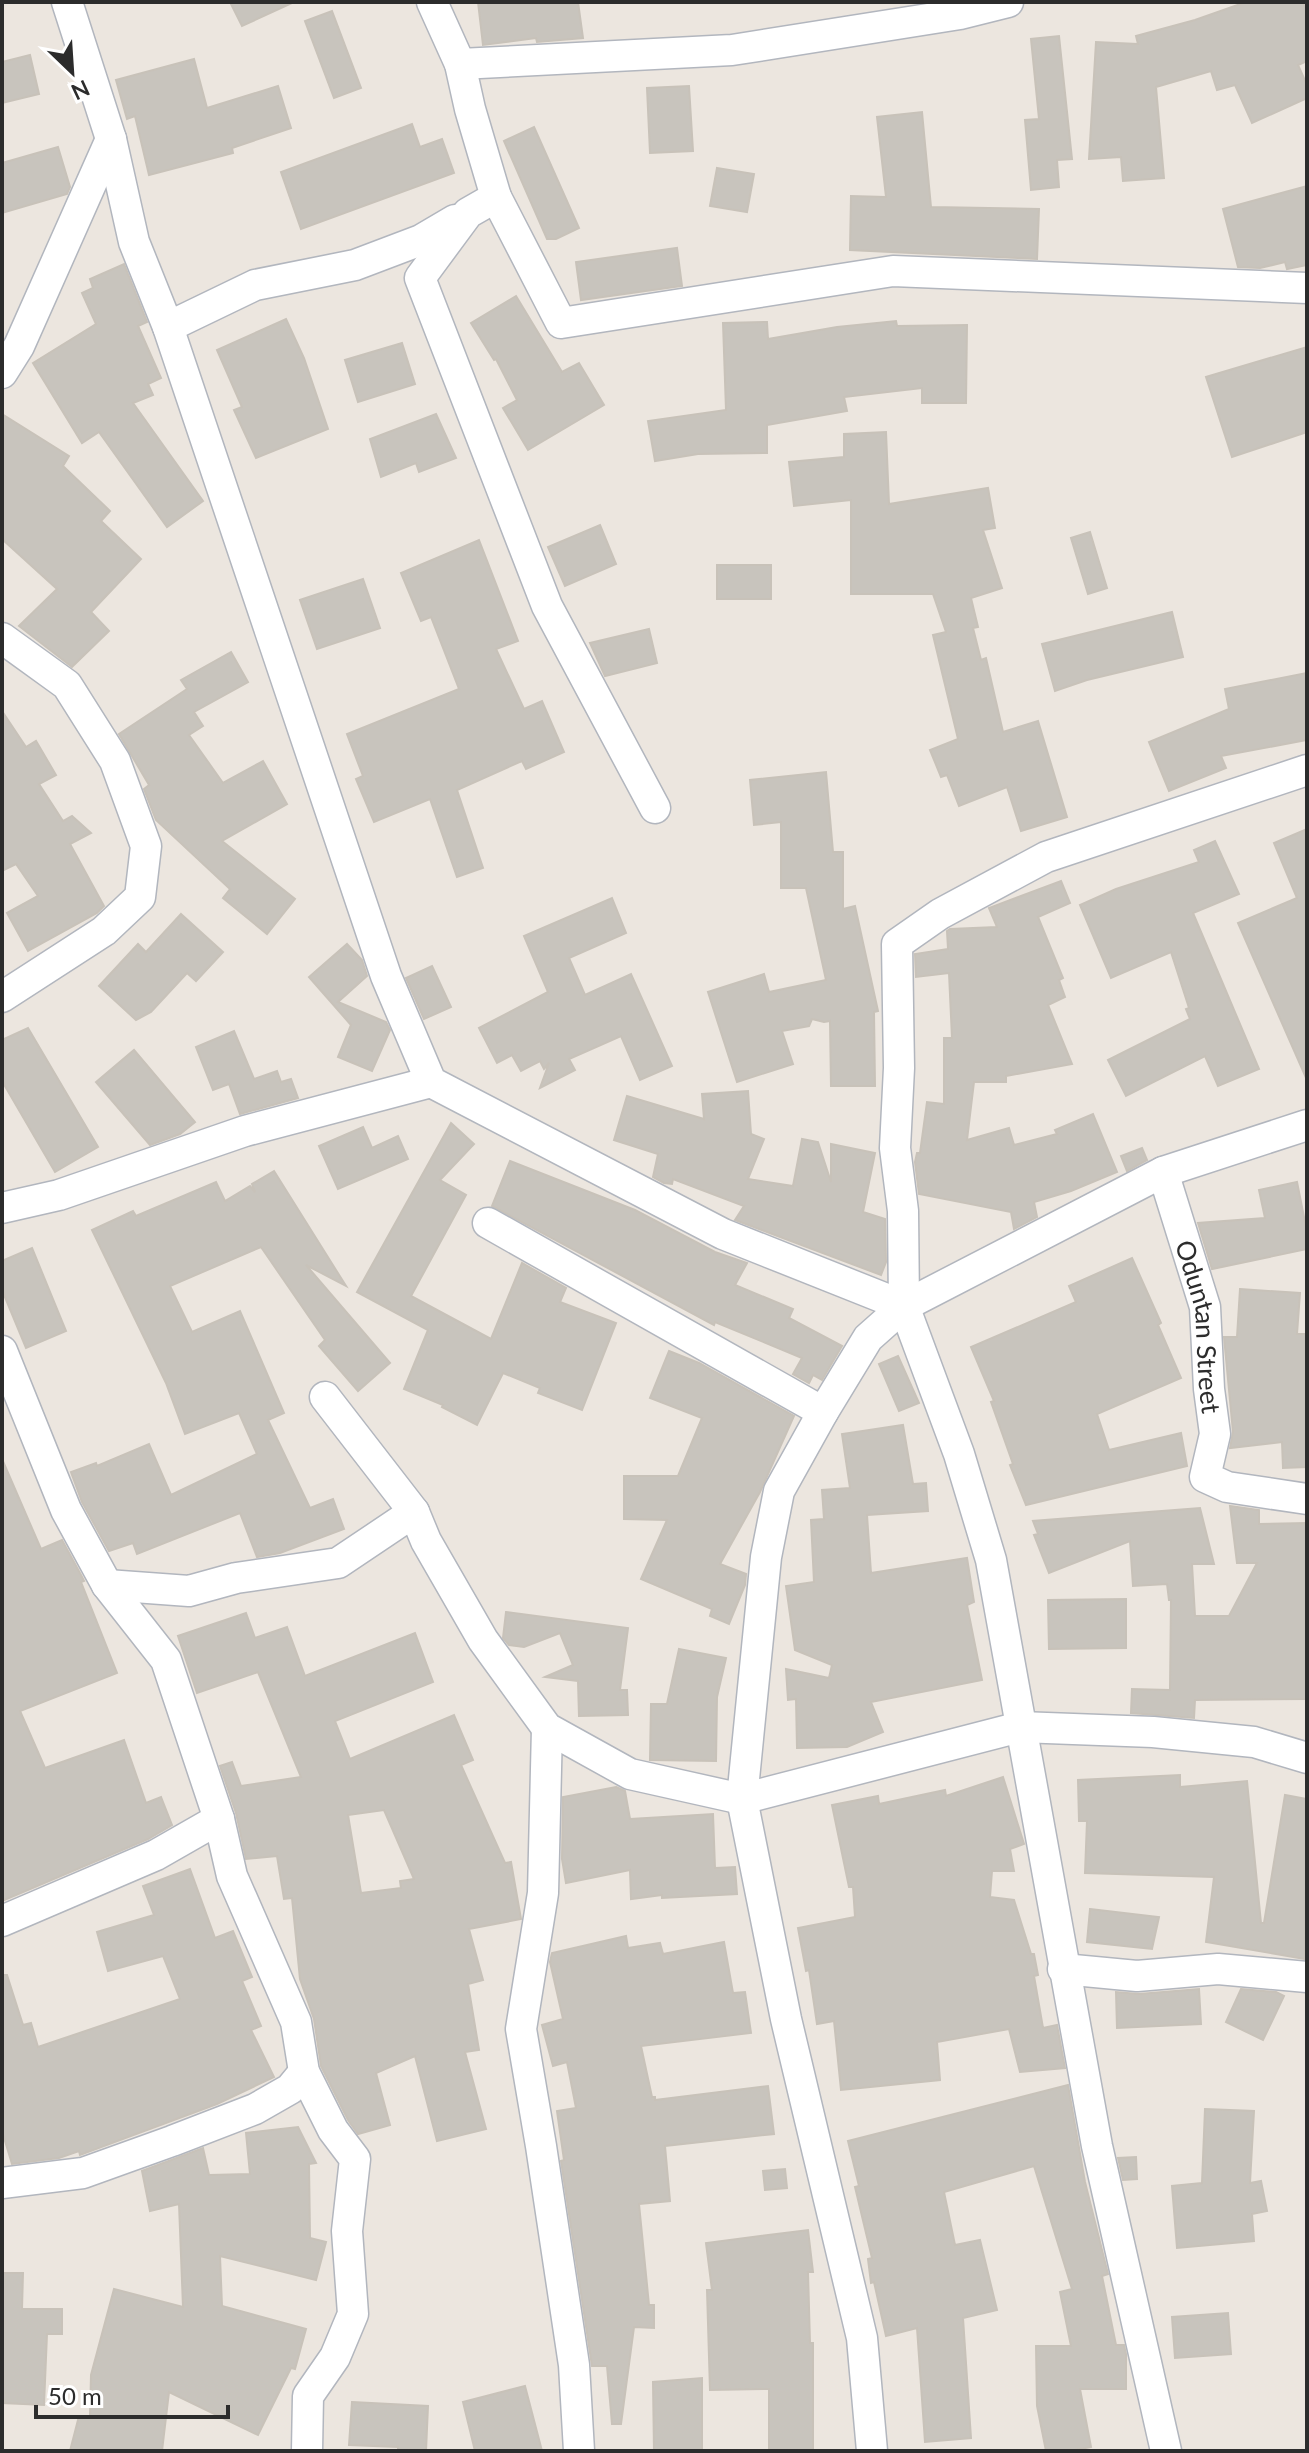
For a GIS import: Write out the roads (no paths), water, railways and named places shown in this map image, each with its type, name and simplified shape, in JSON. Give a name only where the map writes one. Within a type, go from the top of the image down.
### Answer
[{"type":"street","points":[[67,2],[111,139],[134,242],[168,327],[386,976],[431,1082],[723,1234],[904,1306]]},
{"type":"street","points":[[432,2],[460,64],[496,197],[561,323],[893,271],[1307,288]]},
{"type":"street","points":[[460,64],[732,50],[960,14],[1008,2]]},
{"type":"street","points":[[2,373],[19,346],[111,139]]},
{"type":"street","points":[[168,327],[255,285],[355,265],[421,240],[496,197]]},
{"type":"street","points":[[468,213],[420,278],[547,606],[655,808]]},
{"type":"street","points":[[2,638],[67,685],[115,761],[146,846],[140,897],[104,931],[2,997]]},
{"type":"street","points":[[1166,2451],[1097,2146],[991,1560],[959,1454],[904,1306],[903,1211],[895,1148],[899,1068],[897,944],[940,914],[1046,857],[1307,770]]},
{"type":"street","points":[[2,1208],[59,1195],[245,1131],[431,1082]]},
{"type":"street","points":[[872,2451],[862,2338],[786,2019],[742,1799],[766,1557],[779,1491],[868,1338],[904,1306],[1163,1172],[1307,1125]]},
{"type":"street","name":"Oduntan Street","points":[[1163,1172],[1205,1307],[1209,1389],[1215,1434],[1205,1477],[1227,1487],[1307,1499]]},
{"type":"street","points":[[488,1223],[823,1412]]},
{"type":"street","points":[[2,1351],[66,1510],[107,1585],[166,1660],[219,1819],[232,1876],[296,2022],[304,2072],[333,2130],[355,2159],[347,2231],[353,2314],[335,2357],[308,2396],[307,2451]]},
{"type":"street","points":[[325,1397],[414,1512],[426,1541],[483,1640],[547,1728],[630,1774],[742,1799],[1020,1727],[1153,1732],[1254,1742],[1307,1758]]},
{"type":"street","points":[[107,1585],[189,1591],[236,1578],[338,1563],[414,1512]]},
{"type":"street","points":[[547,1728],[543,1893],[521,2029],[574,2365],[579,2451]]},
{"type":"street","points":[[2,1921],[156,1855],[219,1819]]},
{"type":"street","points":[[1063,1969],[1137,1976],[1218,1969],[1307,1977]]},
{"type":"street","points":[[2,2183],[83,2173],[172,2141],[255,2109],[290,2089],[304,2072]]}]
